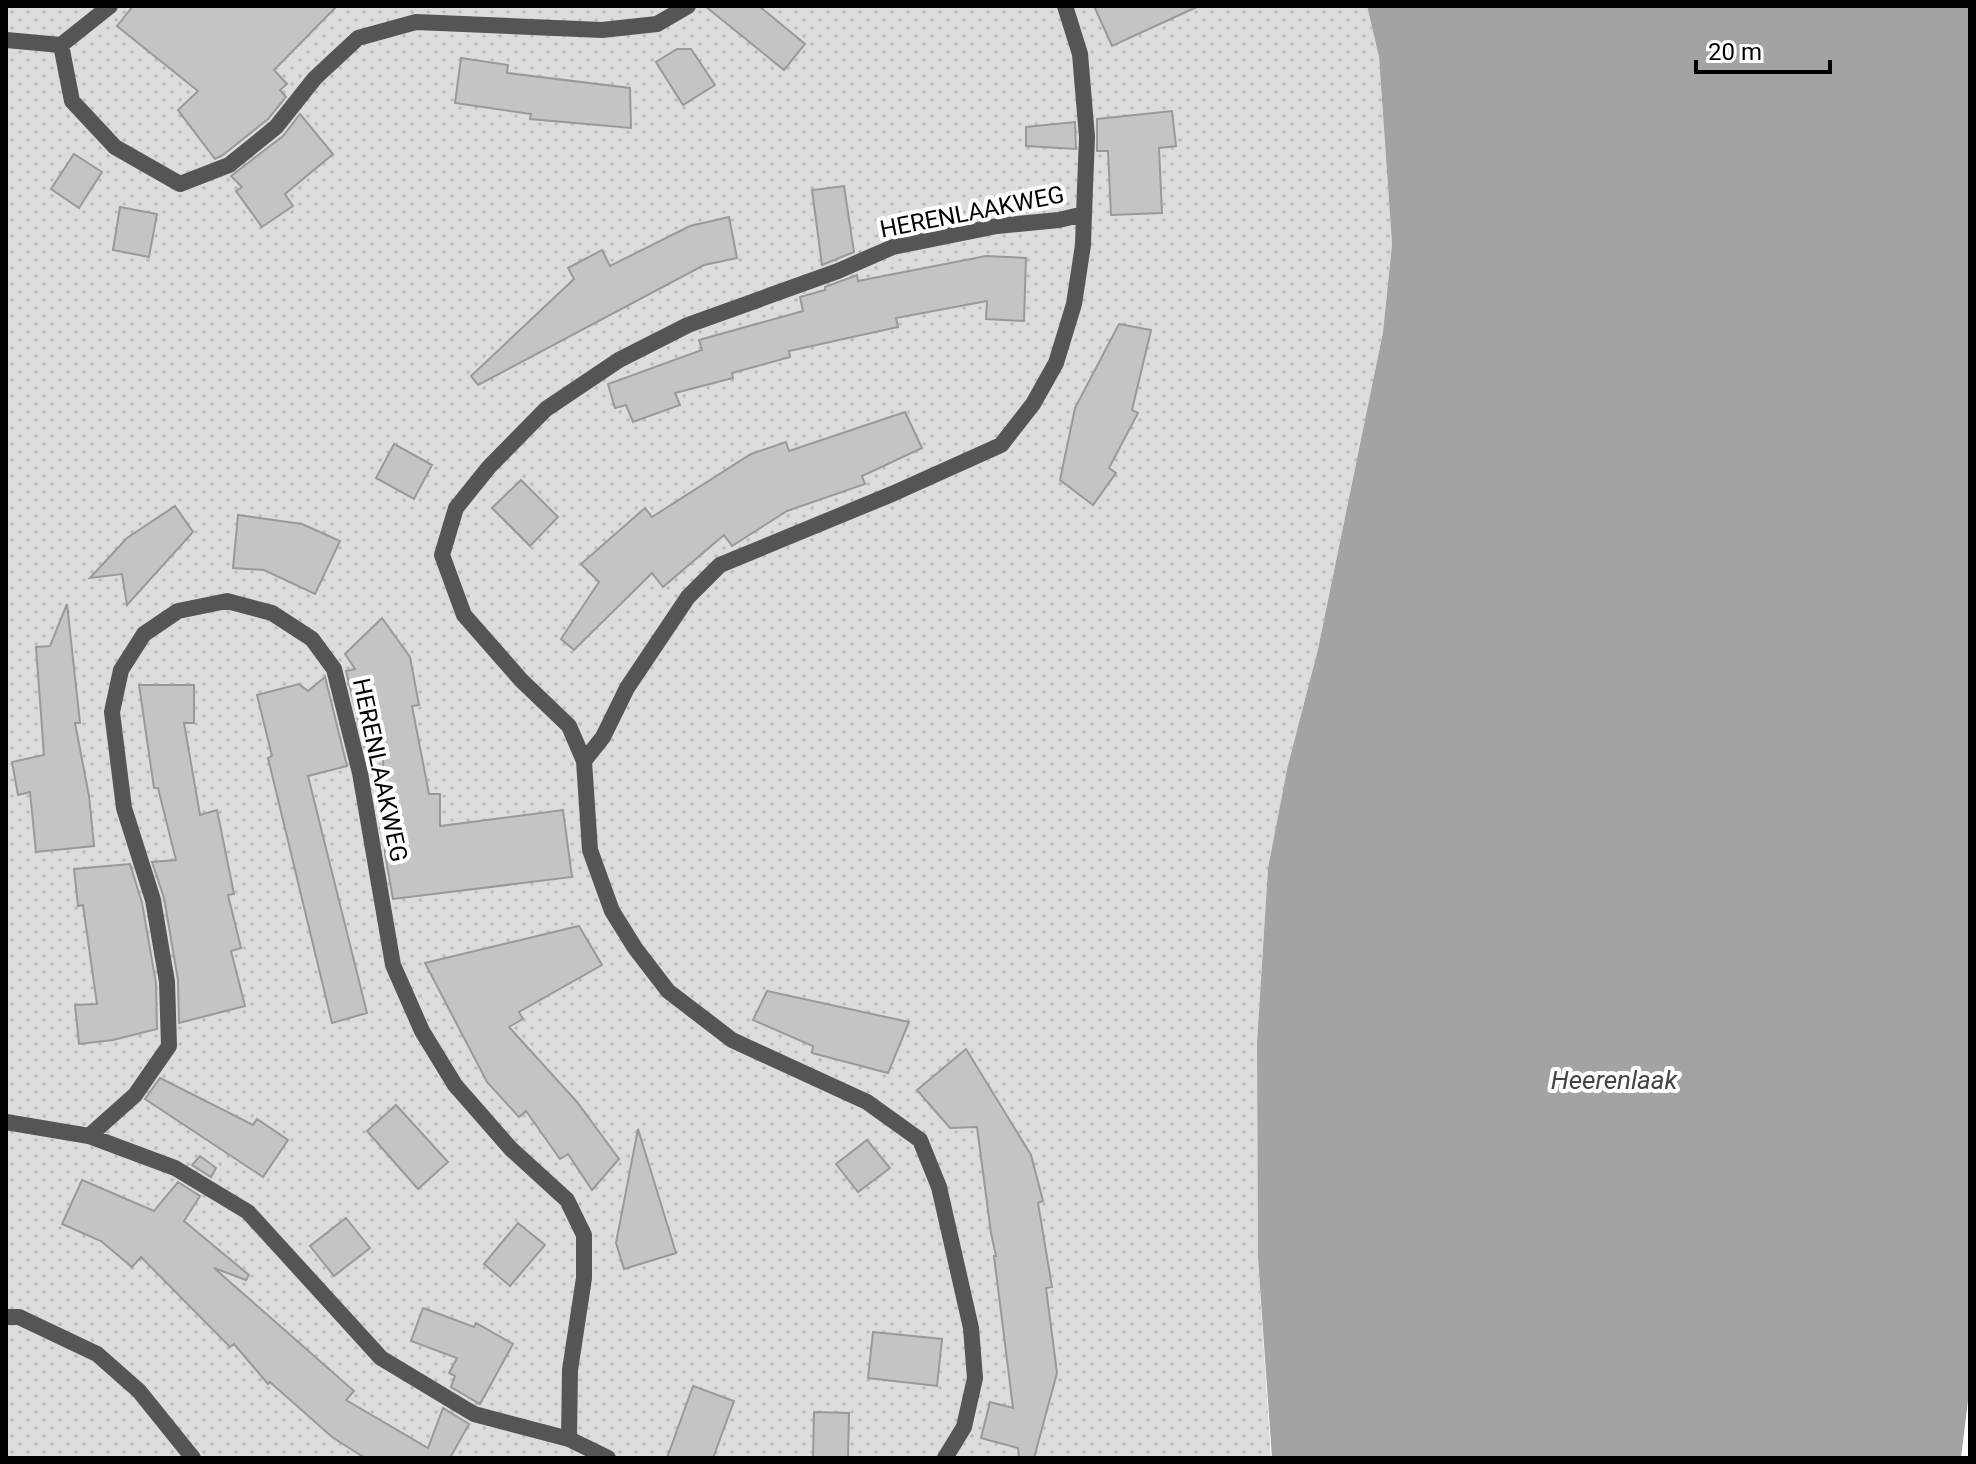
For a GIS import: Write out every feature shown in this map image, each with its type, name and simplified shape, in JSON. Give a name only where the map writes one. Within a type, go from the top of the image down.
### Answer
[{"type":"lane","points":[[6,40],[61,45],[110,6]]},
{"type":"lane","points":[[61,45],[72,101],[115,147],[180,184],[229,165],[276,127],[315,78],[358,38],[416,22],[602,30],[657,24],[688,6]]},
{"type":"lane","points":[[1065,6],[1080,54],[1087,137],[1084,214]]},
{"type":"lane","name":"HERENLAAKWEG","points":[[584,761],[603,737],[627,688],[688,597],[720,565],[1001,445],[1033,404],[1056,363],[1074,304],[1083,245],[1084,214],[1059,220],[997,226],[893,247],[838,271],[688,325],[619,360],[546,409],[489,467],[456,508],[442,555],[464,615],[521,680],[569,726],[584,761],[590,850],[612,911],[668,991],[732,1040],[867,1102],[920,1140],[939,1187],[971,1328],[975,1378],[964,1427],[945,1458]]},
{"type":"lane","name":"HERENLAAKWEG","points":[[89,1136],[135,1095],[169,1046],[167,982],[153,900],[124,808],[112,712],[121,670],[144,634],[178,611],[227,601],[272,613],[312,639],[334,669],[360,773],[393,965],[422,1031],[455,1085],[511,1149],[567,1200],[584,1235],[584,1278],[570,1370],[569,1439]]},
{"type":"lane","points":[[6,1122],[89,1136],[175,1168],[248,1212],[381,1358],[474,1414],[569,1439],[608,1458]]},
{"type":"lane","points":[[6,1317],[19,1317],[97,1354],[139,1391],[193,1458]]},
{"type":"shaded area","points":[[6,6],[1367,6],[1379,57],[1392,244],[1383,332],[1318,649],[1287,769],[1268,868],[1257,1043],[1258,1259],[1271,1458],[6,1458]]},
{"type":"water","name":"Heerenlaak","points":[[1367,6],[1970,6],[1970,1384],[1961,1458],[1272,1458],[1258,1259],[1257,1043],[1268,868],[1287,769],[1318,649],[1383,332],[1392,244],[1379,57]]},
{"type":"building","points":[[133,6],[337,6],[274,70],[287,84],[280,90],[286,97],[268,119],[215,159],[178,110],[198,91],[117,26]]},
{"type":"building","points":[[705,6],[759,6],[805,44],[784,70]]},
{"type":"building","points":[[1094,6],[1199,6],[1112,46]]},
{"type":"building","points":[[677,49],[691,49],[715,85],[683,105],[656,62]]},
{"type":"building","points":[[461,58],[508,65],[507,73],[630,88],[631,128],[530,119],[531,114],[455,103]]},
{"type":"building","points":[[1172,111],[1176,146],[1159,148],[1162,213],[1111,215],[1108,151],[1097,151],[1097,119]]},
{"type":"building","points":[[300,114],[333,154],[285,194],[293,206],[262,227],[236,191],[242,187],[231,176],[283,136]]},
{"type":"building","points":[[1075,122],[1076,149],[1026,146],[1026,127]]},
{"type":"building","points":[[74,154],[102,172],[79,208],[51,189]]},
{"type":"building","points":[[844,186],[854,252],[822,265],[812,190]]},
{"type":"building","points":[[120,207],[157,214],[149,257],[113,250]]},
{"type":"building","points":[[729,217],[737,258],[704,265],[478,385],[471,376],[574,279],[568,268],[602,250],[610,266],[690,226]]},
{"type":"building","points":[[986,256],[1026,258],[1024,321],[986,319],[987,301],[896,318],[898,327],[789,351],[790,357],[732,373],[733,378],[675,393],[680,405],[633,422],[626,405],[615,408],[608,384],[702,350],[699,340],[803,311],[800,297],[825,290],[825,287],[857,275],[858,281]]},
{"type":"building","points":[[1119,324],[1151,330],[1132,410],[1138,413],[1109,468],[1116,473],[1093,505],[1060,480],[1075,408]]},
{"type":"building","points":[[905,412],[922,448],[862,476],[865,484],[787,511],[732,546],[724,535],[663,587],[652,573],[574,650],[561,639],[599,582],[581,564],[645,508],[652,517],[751,454],[786,442],[789,451]]},
{"type":"building","points":[[394,444],[432,465],[414,499],[376,478]]},
{"type":"building","points":[[521,480],[558,517],[530,546],[492,508]]},
{"type":"building","points":[[175,506],[193,532],[127,605],[122,574],[90,578],[127,538]]},
{"type":"building","points":[[238,515],[302,524],[340,541],[315,594],[264,570],[233,568]]},
{"type":"building","points":[[67,604],[80,723],[75,723],[89,796],[94,846],[36,852],[30,792],[18,795],[12,762],[44,755],[36,647],[50,646]]},
{"type":"building","points":[[382,618],[410,657],[419,705],[412,706],[429,794],[440,794],[440,826],[563,810],[572,877],[393,899],[385,854],[383,756],[368,760],[346,671],[355,669],[345,654]]},
{"type":"building","points":[[325,677],[347,766],[308,776],[367,1013],[332,1023],[268,758],[272,756],[257,695],[299,684],[308,691]]},
{"type":"building","points":[[139,685],[194,685],[194,723],[184,723],[200,815],[217,810],[234,894],[228,895],[241,948],[231,951],[245,1006],[179,1023],[178,980],[164,898],[152,862],[176,860],[158,788],[154,788]]},
{"type":"building","points":[[130,864],[142,903],[156,983],[157,1029],[113,1040],[79,1044],[75,1005],[97,1004],[83,905],[78,906],[74,869]]},
{"type":"building","points":[[579,926],[602,965],[519,1012],[523,1019],[509,1027],[577,1102],[619,1159],[592,1190],[568,1154],[560,1159],[526,1111],[519,1117],[487,1082],[425,963]]},
{"type":"building","points":[[767,991],[909,1022],[888,1073],[812,1053],[813,1046],[753,1020]]},
{"type":"building","points":[[966,1049],[1031,1155],[1043,1201],[1038,1203],[1052,1287],[1046,1288],[1057,1373],[1034,1458],[1019,1458],[1018,1448],[981,1438],[990,1402],[1013,1408],[996,1256],[977,1127],[950,1128],[917,1090]]},
{"type":"building","points":[[160,1078],[253,1125],[257,1119],[288,1140],[263,1177],[145,1099]]},
{"type":"building","points":[[396,1105],[448,1162],[418,1189],[367,1131]]},
{"type":"building","points":[[638,1129],[676,1253],[624,1269],[616,1243]]},
{"type":"building","points":[[867,1140],[890,1168],[858,1192],[836,1164]]},
{"type":"building","points":[[200,1156],[216,1168],[211,1177],[192,1165]]},
{"type":"building","points":[[82,1180],[154,1211],[178,1182],[200,1196],[184,1221],[249,1275],[246,1280],[214,1268],[354,1391],[346,1400],[428,1448],[443,1408],[469,1424],[450,1458],[365,1458],[332,1437],[270,1382],[268,1384],[234,1344],[230,1347],[141,1257],[132,1267],[101,1241],[62,1224]]},
{"type":"building","points":[[346,1218],[370,1248],[334,1276],[310,1246]]},
{"type":"building","points":[[518,1223],[545,1245],[510,1286],[484,1264]]},
{"type":"building","points":[[423,1308],[474,1327],[476,1323],[513,1344],[480,1404],[451,1387],[455,1376],[449,1373],[457,1358],[411,1341]]},
{"type":"building","points":[[873,1332],[942,1339],[937,1386],[868,1378]]},
{"type":"building","points":[[693,1386],[734,1401],[713,1458],[667,1458]]},
{"type":"building","points":[[814,1412],[849,1413],[848,1458],[813,1458]]}]
